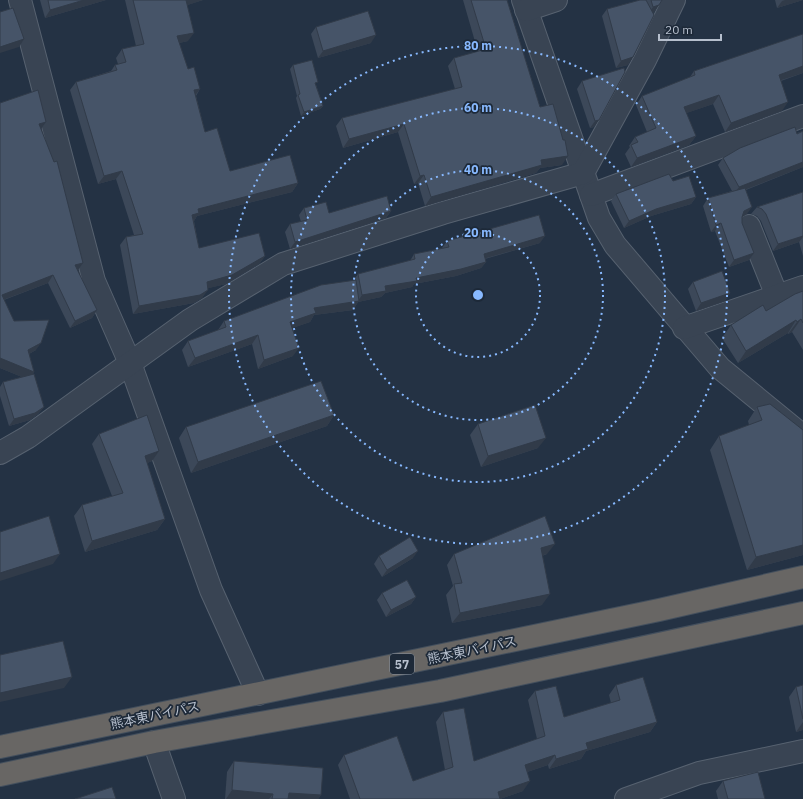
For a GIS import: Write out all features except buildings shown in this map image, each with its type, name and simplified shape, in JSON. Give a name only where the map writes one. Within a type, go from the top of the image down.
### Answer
[{"type":"highway","name":"熊本東バイパス","points":[[0,747],[659,610],[803,577]]},
{"type":"highway","name":"熊本東バイパス","points":[[0,775],[154,742],[440,691],[803,613]]},
{"type":"street","points":[[20,0],[94,281],[130,363],[211,590],[258,694]]},
{"type":"street","points":[[556,0],[524,5],[602,225],[615,245],[684,328],[724,373],[803,436]]},
{"type":"street","points":[[0,453],[28,437],[190,320],[283,264],[443,213],[583,173],[645,60],[674,0]]},
{"type":"street","points":[[591,195],[803,116]]},
{"type":"street","points":[[750,226],[777,296]]},
{"type":"street","points":[[684,328],[803,286]]},
{"type":"street","points":[[154,742],[174,799]]},
{"type":"street","points":[[626,799],[699,773],[803,751]]}]
